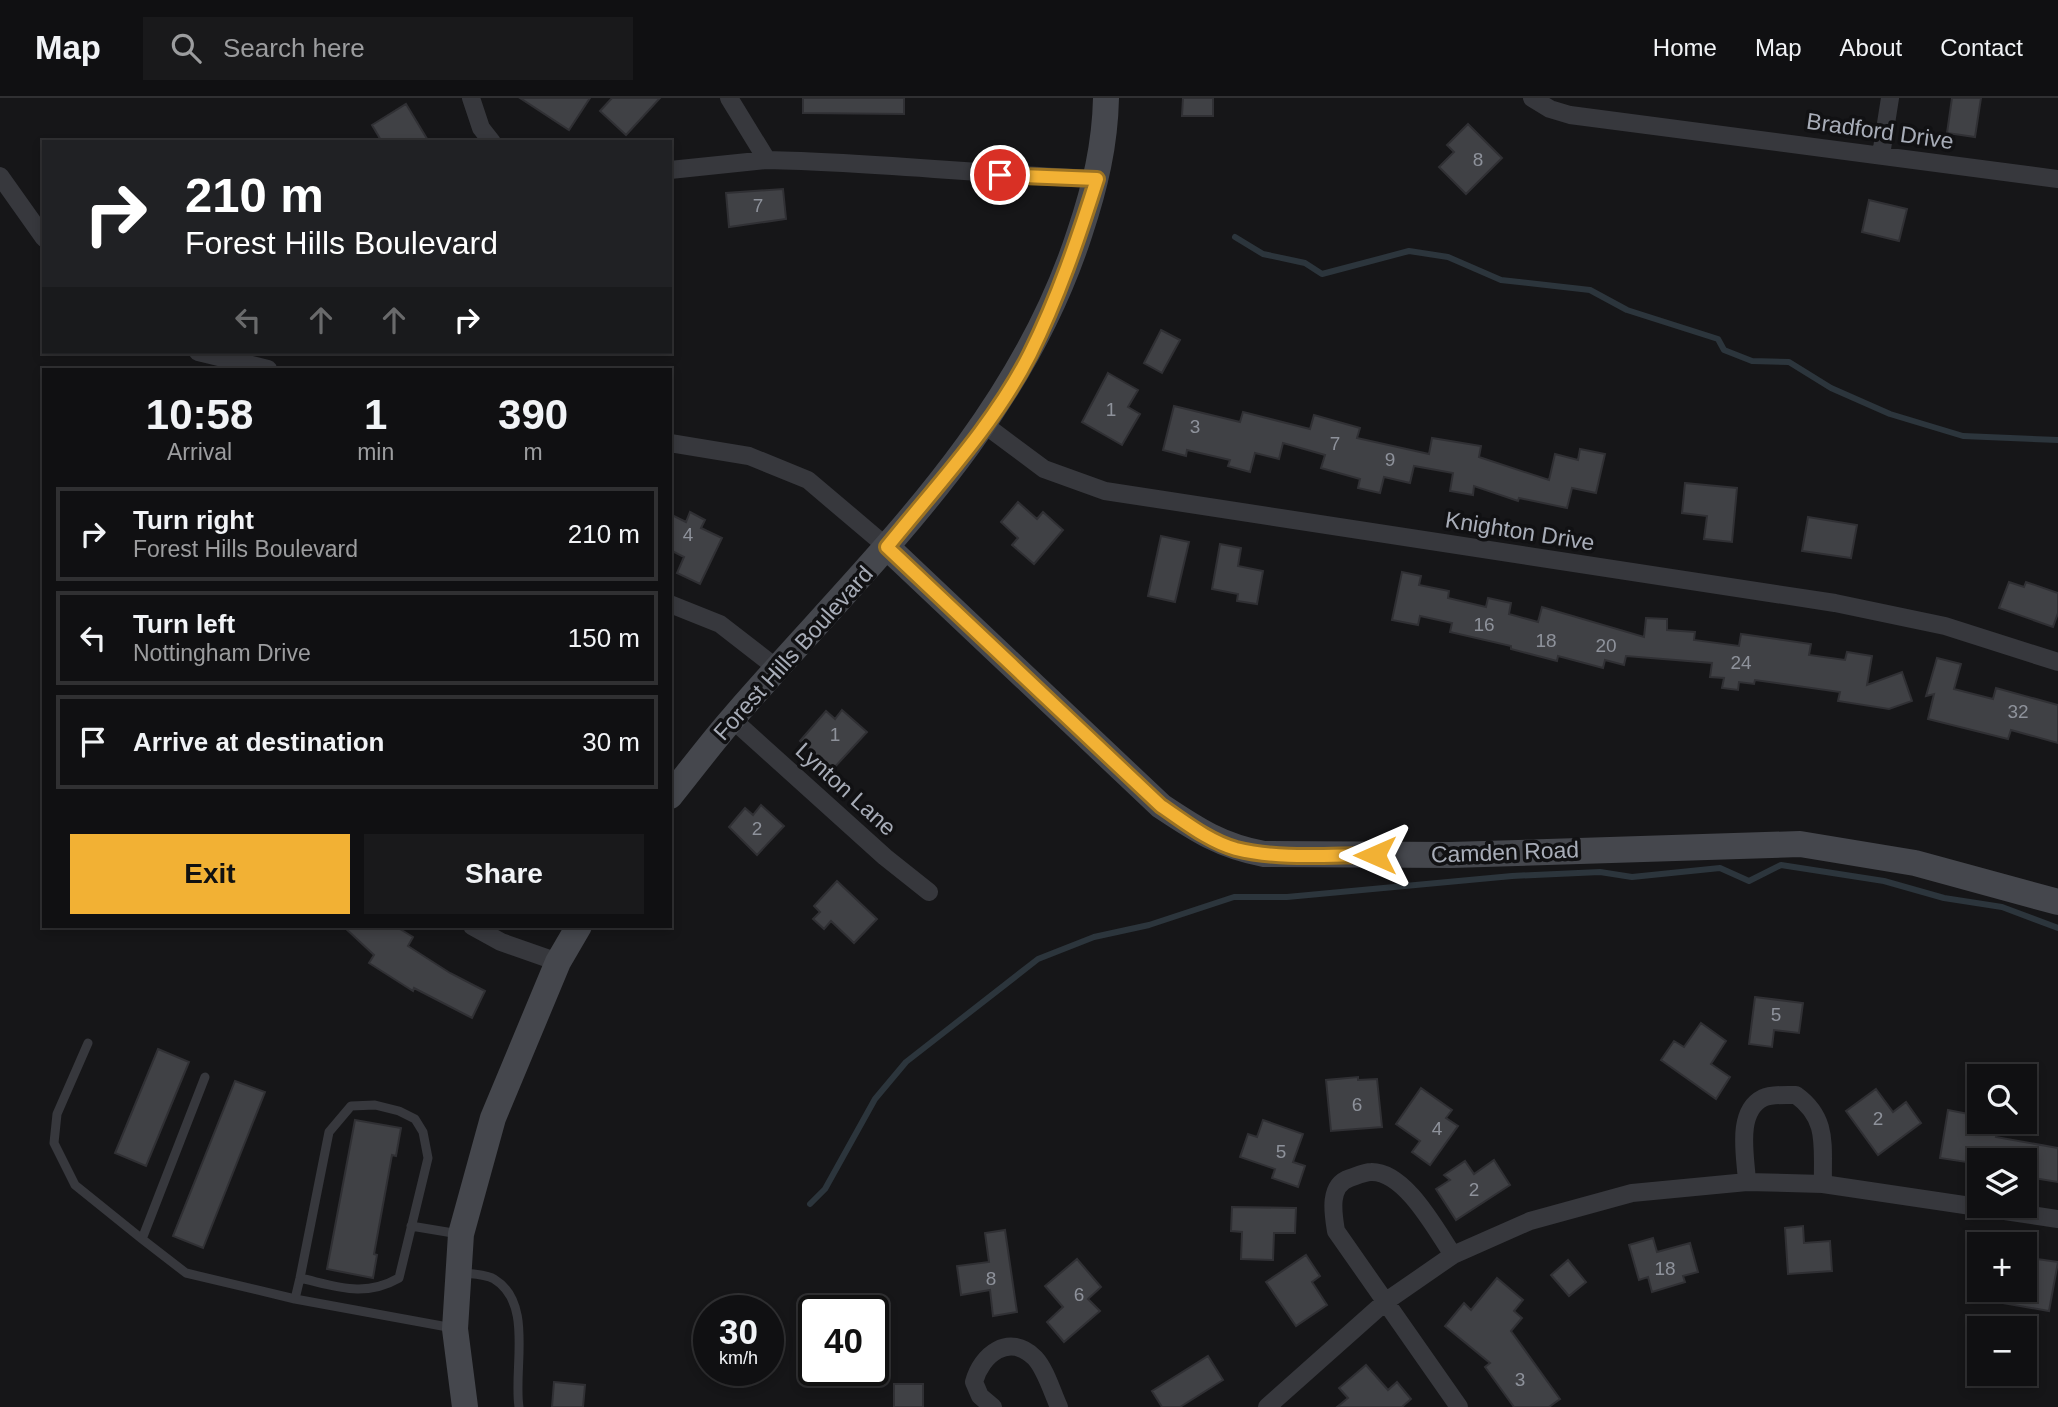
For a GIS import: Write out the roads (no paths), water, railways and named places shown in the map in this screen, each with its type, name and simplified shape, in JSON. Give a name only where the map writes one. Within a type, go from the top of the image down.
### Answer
[{"type":"main road","name":"Forest Hills Boulevard","points":[[672,794],[732,719],[887,547],[985,425],[1029,355],[1070,264],[1097,179],[1106,98]]},
{"type":"main road","name":"Camden Road","points":[[887,547],[1161,806],[1209,838],[1234,848],[1264,854],[1451,855],[1800,844],[1915,863],[2058,902]]},
{"type":"main road","points":[[465,1407],[455,1329],[461,1234],[493,1118],[558,962],[578,928]]},
{"type":"street","points":[[471,98],[481,128],[490,140]]},
{"type":"street","points":[[729,98],[767,160]]},
{"type":"street","name":"Bradford Drive","points":[[1532,98],[1550,109],[1570,115],[2058,180]]},
{"type":"street","points":[[1881,155],[1890,98]]},
{"type":"street","points":[[672,170],[767,160],[930,167],[976,174],[1097,179]]},
{"type":"street","points":[[0,176],[42,235]]},
{"type":"street","points":[[206,354],[264,368]]},
{"type":"street","name":"Knighton Drive","points":[[985,425],[1044,469],[1105,491],[1270,514],[1539,560],[1835,603],[1945,626],[2058,662]]},
{"type":"street","name":"Camden Road","points":[[672,443],[749,456],[808,480],[887,547]]},
{"type":"street","points":[[672,605],[720,624],[778,668]]},
{"type":"street","name":"Lynton Lane","points":[[732,719],[885,857],[929,892]]},
{"type":"street","points":[[476,928],[501,942],[558,962]]},
{"type":"street","points":[[1747,1182],[1745,1122],[1752,1107],[1764,1097],[1797,1095],[1811,1106],[1821,1123],[1824,1184]]},
{"type":"street","points":[[1453,1255],[1406,1188],[1398,1182],[1372,1171],[1345,1179],[1334,1197],[1336,1231],[1459,1407]]},
{"type":"street","points":[[1267,1407],[1385,1302],[1453,1255],[1530,1221],[1632,1193],[1747,1182],[1824,1184],[2058,1219]]},
{"type":"street","points":[[993,1407],[980,1396],[974,1382],[978,1365],[991,1353],[1004,1347],[1018,1349],[1034,1357],[1059,1407]]},
{"type":"lane","points":[[89,1043],[57,1114],[54,1143],[75,1185],[142,1239],[186,1273],[295,1299],[455,1329]]},
{"type":"lane","points":[[142,1239],[205,1077]]},
{"type":"lane","points":[[295,1299],[329,1132],[351,1106],[375,1105],[399,1111],[415,1119],[423,1132],[428,1158],[399,1279],[380,1289],[351,1289],[300,1278]]},
{"type":"lane","points":[[411,1226],[461,1234]]},
{"type":"lane","points":[[457,1272],[493,1277],[510,1292],[519,1323],[519,1407]]},
{"type":"waterway","points":[[1235,237],[1263,254],[1305,263],[1322,274],[1409,251],[1448,257],[1501,280],[1590,290],[1627,310],[1718,339],[1724,350],[1752,361],[1789,362],[1831,388],[1890,414],[1963,436],[2058,440]]},
{"type":"waterway","points":[[810,1204],[825,1189],[875,1099],[906,1062],[1038,959],[1094,937],[1149,925],[1234,897],[1287,897],[1512,876],[1600,872],[1632,877],[1720,868],[1749,881],[1781,865],[1884,881],[1944,898],[2002,907],[2058,928]]}]
